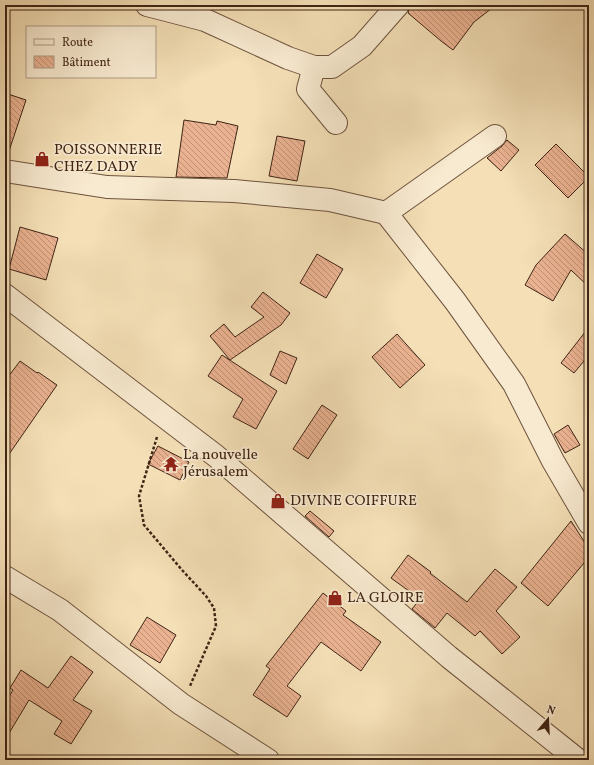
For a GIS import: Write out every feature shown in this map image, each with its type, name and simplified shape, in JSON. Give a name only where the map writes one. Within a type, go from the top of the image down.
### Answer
[{"type":"street","points":[[147,5],[173,8],[204,20],[288,58],[314,67],[332,67],[362,46],[398,5]]},
{"type":"street","points":[[314,67],[308,89],[336,123]]},
{"type":"street","points":[[386,213],[495,136]]},
{"type":"street","points":[[5,171],[107,187],[234,191],[330,200],[386,213],[455,301],[514,384],[553,461],[589,523]]},
{"type":"street","points":[[5,294],[216,456],[449,657],[578,760]]},
{"type":"street","points":[[5,577],[60,610],[181,704],[268,760]]},
{"type":"path","points":[[164,416],[139,496],[144,525],[206,596],[214,608],[216,626],[181,704]]},
{"type":"building","points":[[410,5],[496,5],[474,22],[453,50],[408,13]]},
{"type":"building","points":[[5,93],[26,100],[8,154],[5,153]]},
{"type":"building","points":[[184,120],[216,125],[217,121],[238,126],[227,178],[176,177]]},
{"type":"building","points":[[277,136],[305,141],[297,181],[269,176]]},
{"type":"building","points":[[507,140],[519,150],[501,171],[487,158]]},
{"type":"building","points":[[556,144],[589,177],[568,198],[535,165]]},
{"type":"building","points":[[20,227],[58,238],[46,280],[9,269]]},
{"type":"building","points":[[565,234],[589,255],[589,287],[571,270],[553,301],[525,285],[536,265]]},
{"type":"building","points":[[317,254],[343,269],[326,298],[300,283]]},
{"type":"building","points":[[263,292],[290,313],[281,325],[230,360],[210,336],[224,324],[235,337],[264,317],[251,307]]},
{"type":"building","points":[[589,327],[589,355],[574,373],[561,363]]},
{"type":"building","points":[[397,334],[425,365],[400,388],[372,357]]},
{"type":"building","points":[[280,351],[297,358],[286,384],[270,375]]},
{"type":"building","points":[[222,355],[277,391],[256,429],[233,417],[243,399],[208,376]]},
{"type":"building","points":[[20,361],[57,385],[5,460],[5,381]]},
{"type":"building","points":[[322,405],[337,415],[308,459],[293,449]]},
{"type":"building","points":[[568,425],[580,445],[565,453],[554,434]]},
{"type":"building","points":[[158,446],[189,462],[180,480],[148,464]]},
{"type":"building","points":[[310,511],[334,531],[329,537],[305,516]]},
{"type":"building","points":[[571,521],[589,549],[589,557],[548,606],[521,583]]},
{"type":"building","points":[[408,555],[467,602],[495,569],[517,587],[496,611],[520,637],[502,654],[480,631],[475,636],[447,613],[435,628],[412,609],[420,599],[391,578]]},
{"type":"building","points":[[323,593],[346,611],[343,615],[381,642],[361,671],[321,642],[287,686],[301,696],[287,717],[253,695],[270,669],[266,666]]},
{"type":"building","points":[[147,617],[176,635],[160,663],[130,645]]},
{"type":"building","points":[[71,656],[93,672],[73,700],[92,711],[71,744],[54,734],[62,721],[29,700],[5,740],[5,703],[13,690],[10,688],[21,670],[48,688]]},
{"type":"place","name":"POISSONNERIE CHEZ DADY","points":[[42,159]]},
{"type":"place","name":"La nouvelle Jérusalem","points":[[171,464]]},
{"type":"place","name":"DIVINE COIFFURE","points":[[278,501]]},
{"type":"place","name":"LA GLOIRE","points":[[335,598]]}]
